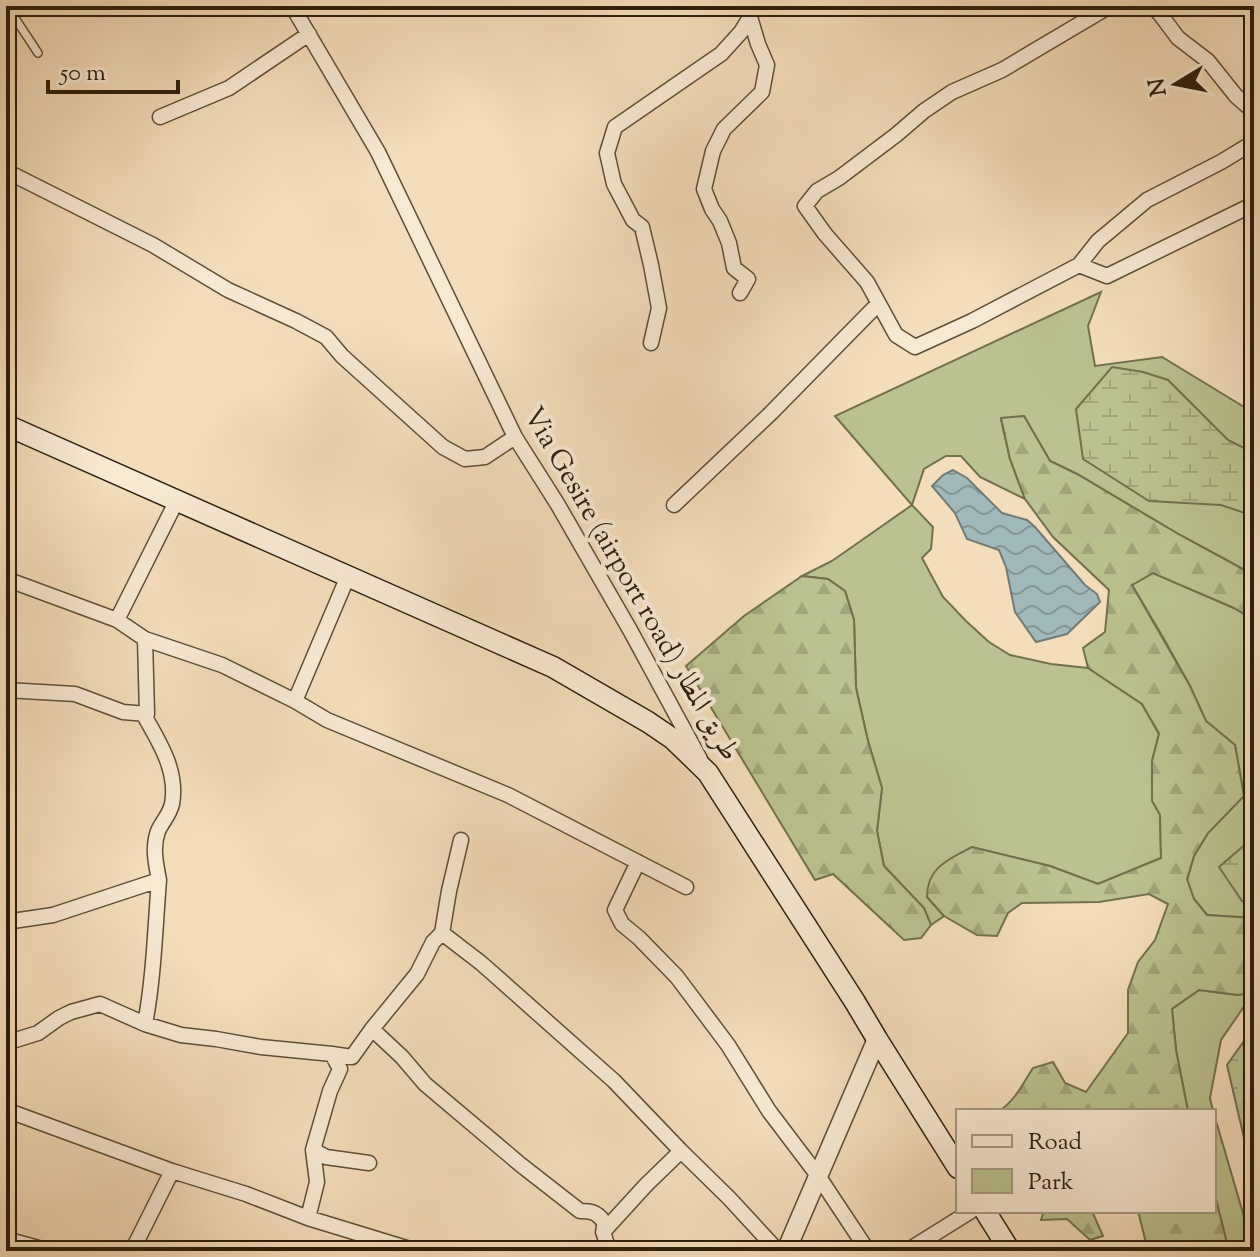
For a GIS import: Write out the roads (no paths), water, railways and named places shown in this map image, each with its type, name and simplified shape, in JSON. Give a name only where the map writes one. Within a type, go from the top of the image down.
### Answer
[{"type":"main road","points":[[6,425],[553,667],[673,739],[708,773]]},
{"type":"main road","name":"Via Gesire (airport road) طريق المطار","points":[[708,773],[956,1165]]},
{"type":"main road","points":[[986,1213],[1010,1251]]},
{"type":"street","name":"Via Gesire (airport road) طريق المطار","points":[[292,6],[378,152],[515,437],[630,630],[708,773]]},
{"type":"street","points":[[1110,6],[1002,70],[952,92],[839,178],[817,191],[805,206],[867,282],[896,335],[915,347],[1079,265],[1098,241],[1147,200],[1254,142]]},
{"type":"street","points":[[1152,6],[1178,38],[1208,61],[1236,96],[1254,112]]},
{"type":"street","points":[[740,293],[748,279],[734,268],[729,243],[704,189],[713,151],[724,129],[762,92],[767,65],[748,11]]},
{"type":"street","points":[[651,343],[659,308],[651,265],[642,227],[633,220],[614,184],[607,153],[615,127],[721,54],[741,32],[748,11]]},
{"type":"street","points":[[160,117],[229,88],[309,34]]},
{"type":"street","points":[[6,171],[153,245],[228,290],[326,337],[342,356],[443,447],[465,459],[485,457],[515,437]]},
{"type":"street","points":[[1079,265],[1107,276],[1254,204]]},
{"type":"street","points":[[674,505],[771,413],[878,304]]},
{"type":"street","points":[[117,620],[177,500]]},
{"type":"street","points":[[295,701],[348,576]]},
{"type":"street","points":[[6,579],[117,620],[145,639],[222,665],[327,720],[508,795],[686,887]]},
{"type":"street","points":[[145,639],[145,717],[164,750],[172,775],[172,806],[157,833],[154,852],[159,880],[156,949],[145,1024]]},
{"type":"street","points":[[6,690],[75,694],[123,712],[147,714]]},
{"type":"street","points":[[6,1043],[38,1033],[71,1012],[100,1004],[145,1024],[181,1035],[352,1057],[417,974],[433,942],[442,933],[461,840]]},
{"type":"street","points":[[638,862],[615,910],[622,924],[677,977],[728,1045],[769,1111],[819,1177],[868,1251]]},
{"type":"street","points":[[6,922],[53,915],[159,880]]},
{"type":"street","points":[[442,933],[481,963],[614,1081],[778,1251]]},
{"type":"street","points":[[372,1029],[425,1084],[521,1165],[580,1211],[598,1214],[604,1222],[607,1246],[612,1251]]},
{"type":"street","points":[[786,1251],[877,1039]]},
{"type":"street","points":[[308,1218],[317,1182],[313,1150],[330,1091],[340,1069],[332,1054]]},
{"type":"street","points":[[6,1110],[308,1218],[416,1251]]},
{"type":"street","points":[[313,1150],[326,1157],[369,1163]]},
{"type":"street","points":[[603,1232],[681,1151]]},
{"type":"street","points":[[132,1251],[172,1171]]},
{"type":"street","points":[[907,1251],[968,1213]]},
{"type":"street","points":[[6,1239],[49,1251]]},
{"type":"lane","points":[[7,6],[38,53]]},
{"type":"water","points":[[953,470],[967,478],[1002,513],[1027,520],[1085,585],[1097,594],[1100,602],[1067,634],[1036,642],[1015,612],[1006,567],[999,550],[967,539],[955,513],[932,486]]}]
